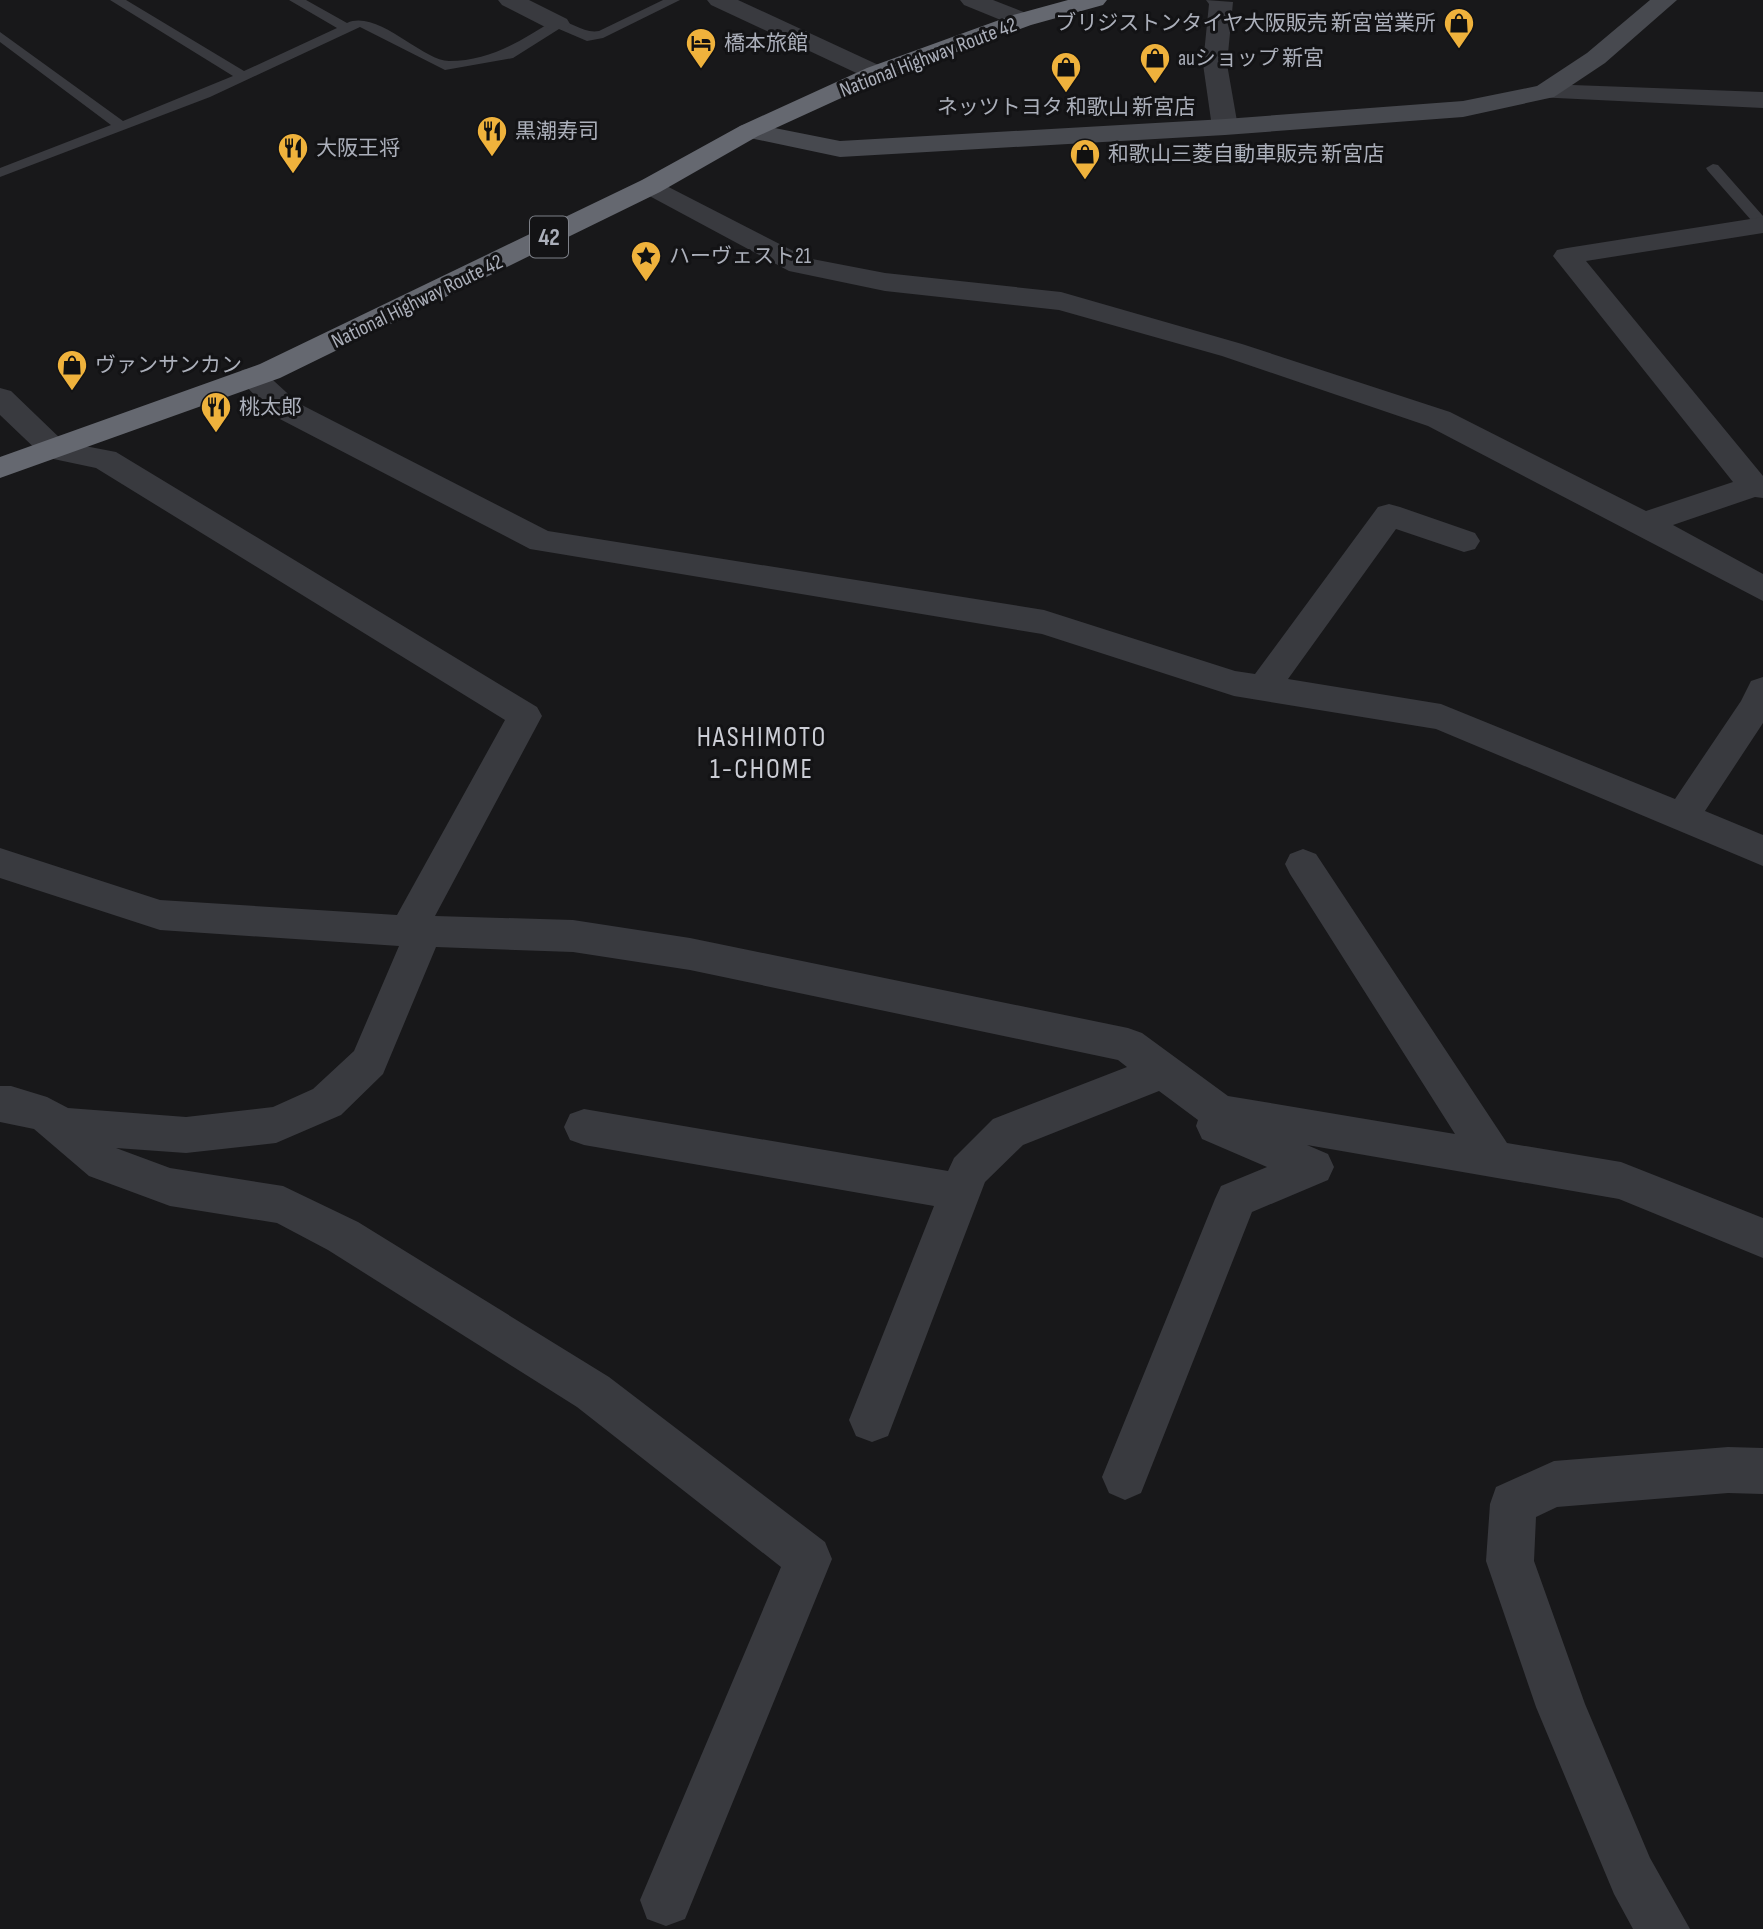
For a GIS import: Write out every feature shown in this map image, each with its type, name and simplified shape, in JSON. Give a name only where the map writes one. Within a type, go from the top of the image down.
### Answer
[{"type":"highway","name":"National Highway Route 42","points":[[0,468],[252,377],[651,187],[748,131],[876,74],[1022,20],[1095,0]]},
{"type":"street","points":[[510,0],[558,24]]},
{"type":"street","points":[[972,0],[1022,20]]},
{"type":"street","points":[[1218,0],[1221,2],[1215,64],[1225,127]]},
{"type":"street","points":[[1545,92],[1596,58],[1665,0]]},
{"type":"street","points":[[732,2],[876,74]]},
{"type":"street","points":[[748,131],[841,149],[1225,127],[1463,109],[1545,92],[1763,100]]},
{"type":"street","points":[[651,187],[799,265],[885,282],[1061,301],[1232,350],[1439,419],[1644,523],[1763,589]]},
{"type":"street","points":[[1644,523],[1758,486],[1567,256],[1763,225]]},
{"type":"street","points":[[252,377],[287,410],[541,541],[1044,622],[1234,683],[1441,717],[1763,851]]},
{"type":"street","points":[[0,398],[55,450],[105,459],[525,716],[416,931],[369,1062],[327,1102],[276,1125],[186,1135],[59,1125]]},
{"type":"street","points":[[1263,688],[1389,515],[1464,541]]},
{"type":"street","points":[[1682,817],[1761,702]]},
{"type":"street","points":[[0,863],[160,915],[416,931],[573,936],[690,954],[1128,1045],[1219,1112],[1621,1181],[1763,1238]]},
{"type":"street","points":[[1303,864],[1494,1159]]},
{"type":"street","points":[[872,1420],[969,1171],[1008,1132],[1163,1071]]},
{"type":"street","points":[[0,1104],[11,1104],[47,1115],[104,1163],[170,1187],[283,1205],[343,1236],[593,1392],[808,1559],[666,1900]]},
{"type":"street","points":[[1125,1477],[1236,1199],[1313,1167],[1215,1126],[1219,1112]]},
{"type":"street","points":[[584,1126],[961,1192]]},
{"type":"street","points":[[1663,1929],[1632,1876],[1556,1695],[1510,1561],[1513,1504],[1554,1485],[1728,1469],[1763,1471]]},
{"type":"lane","points":[[117,0],[243,76]]},
{"type":"lane","points":[[296,0],[347,29]]},
{"type":"lane","points":[[0,173],[243,76],[360,22],[445,66],[508,55],[558,24],[587,37],[603,34],[673,0]]},
{"type":"lane","points":[[0,36],[121,126]]},
{"type":"lane","points":[[1713,168],[1763,225]]},
{"type":"place","name":"ブリジストンタイヤ大阪販売 新宮営業所","points":[[1459,50]]},
{"type":"place","name":"橋本旅館","points":[[701,70]]},
{"type":"place","name":"auショップ 新宮","points":[[1155,85]]},
{"type":"place","name":"ネッツトヨタ 和歌山 新宮店","points":[[1066,94]]},
{"type":"place","name":"黒潮寿司","points":[[492,158]]},
{"type":"place","name":"大阪王将","points":[[293,175]]},
{"type":"place","name":"和歌山三菱自動車販売 新宮店","points":[[1085,181]]},
{"type":"place","name":"ハーヴェスト21","points":[[646,283]]},
{"type":"place","name":"ヴァンサンカン","points":[[72,392]]},
{"type":"place","name":"桃太郎","points":[[216,434]]},
{"type":"district","name":"HASHIMOTO 1-CHOME","points":[[762,752]]}]
